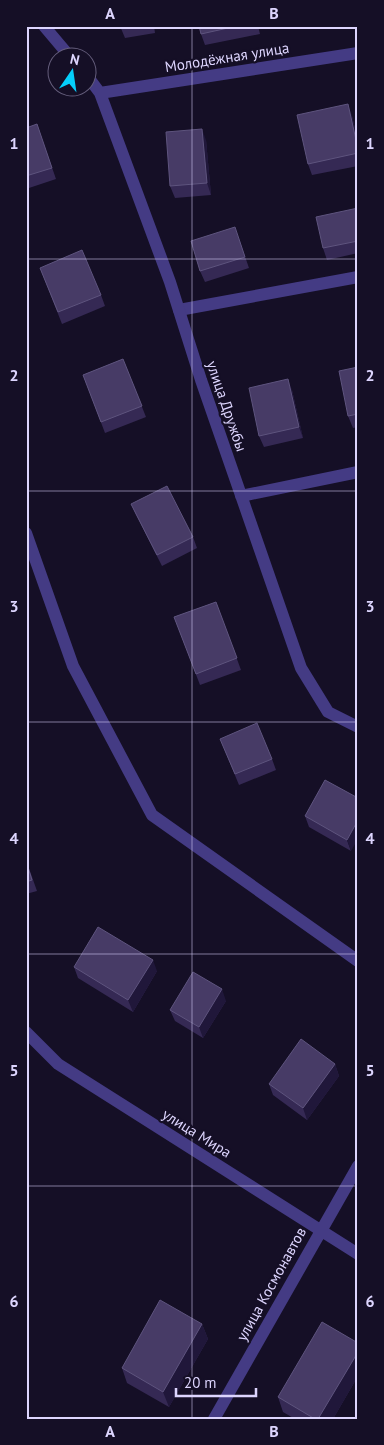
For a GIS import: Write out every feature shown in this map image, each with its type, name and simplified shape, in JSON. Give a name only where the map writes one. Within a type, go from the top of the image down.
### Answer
[{"type":"street","points":[[44,26],[63,48]]},
{"type":"street","name":"Молодёжная улица","points":[[100,92],[358,53]]},
{"type":"street","name":"улица Дружбы","points":[[98,90],[170,282],[201,380],[301,668],[328,712],[358,727]]},
{"type":"street","points":[[179,310],[358,276]]},
{"type":"street","points":[[241,496],[358,472]]},
{"type":"street","points":[[26,534],[73,666],[152,815],[358,961]]},
{"type":"street","name":"улица Мира","points":[[26,1032],[58,1064],[358,1254]]},
{"type":"street","name":"улица Космонавтов","points":[[214,1419],[358,1166]]},
{"type":"building","points":[[199,26],[237,26],[201,34]]},
{"type":"building","points":[[348,104],[358,153],[308,164],[297,115]]},
{"type":"building","points":[[37,124],[52,168],[26,176],[26,128]]},
{"type":"building","points":[[202,129],[207,183],[170,186],[166,132]]},
{"type":"building","points":[[358,208],[358,241],[323,248],[316,217]]},
{"type":"building","points":[[235,227],[245,257],[200,271],[191,241]]},
{"type":"building","points":[[82,250],[101,295],[58,312],[40,268]]},
{"type":"building","points":[[123,359],[142,406],[101,422],[83,375]]},
{"type":"building","points":[[358,367],[358,414],[348,416],[339,371]]},
{"type":"building","points":[[288,379],[299,427],[259,436],[249,388]]},
{"type":"building","points":[[167,486],[193,537],[157,555],[131,504]]},
{"type":"building","points":[[216,602],[237,658],[196,674],[174,617]]},
{"type":"building","points":[[257,723],[272,759],[235,774],[220,739]]},
{"type":"building","points":[[325,780],[358,798],[358,820],[347,840],[305,816]]},
{"type":"building","points":[[26,861],[32,880],[26,882]]},
{"type":"building","points":[[98,927],[153,960],[128,1000],[74,967]]},
{"type":"building","points":[[193,972],[222,989],[199,1027],[170,1010]]},
{"type":"building","points":[[301,1039],[335,1064],[303,1108],[269,1084]]},
{"type":"building","points":[[160,1300],[202,1324],[163,1392],[122,1368]]},
{"type":"building","points":[[322,1322],[358,1343],[358,1352],[318,1419],[315,1419],[278,1397]]}]
